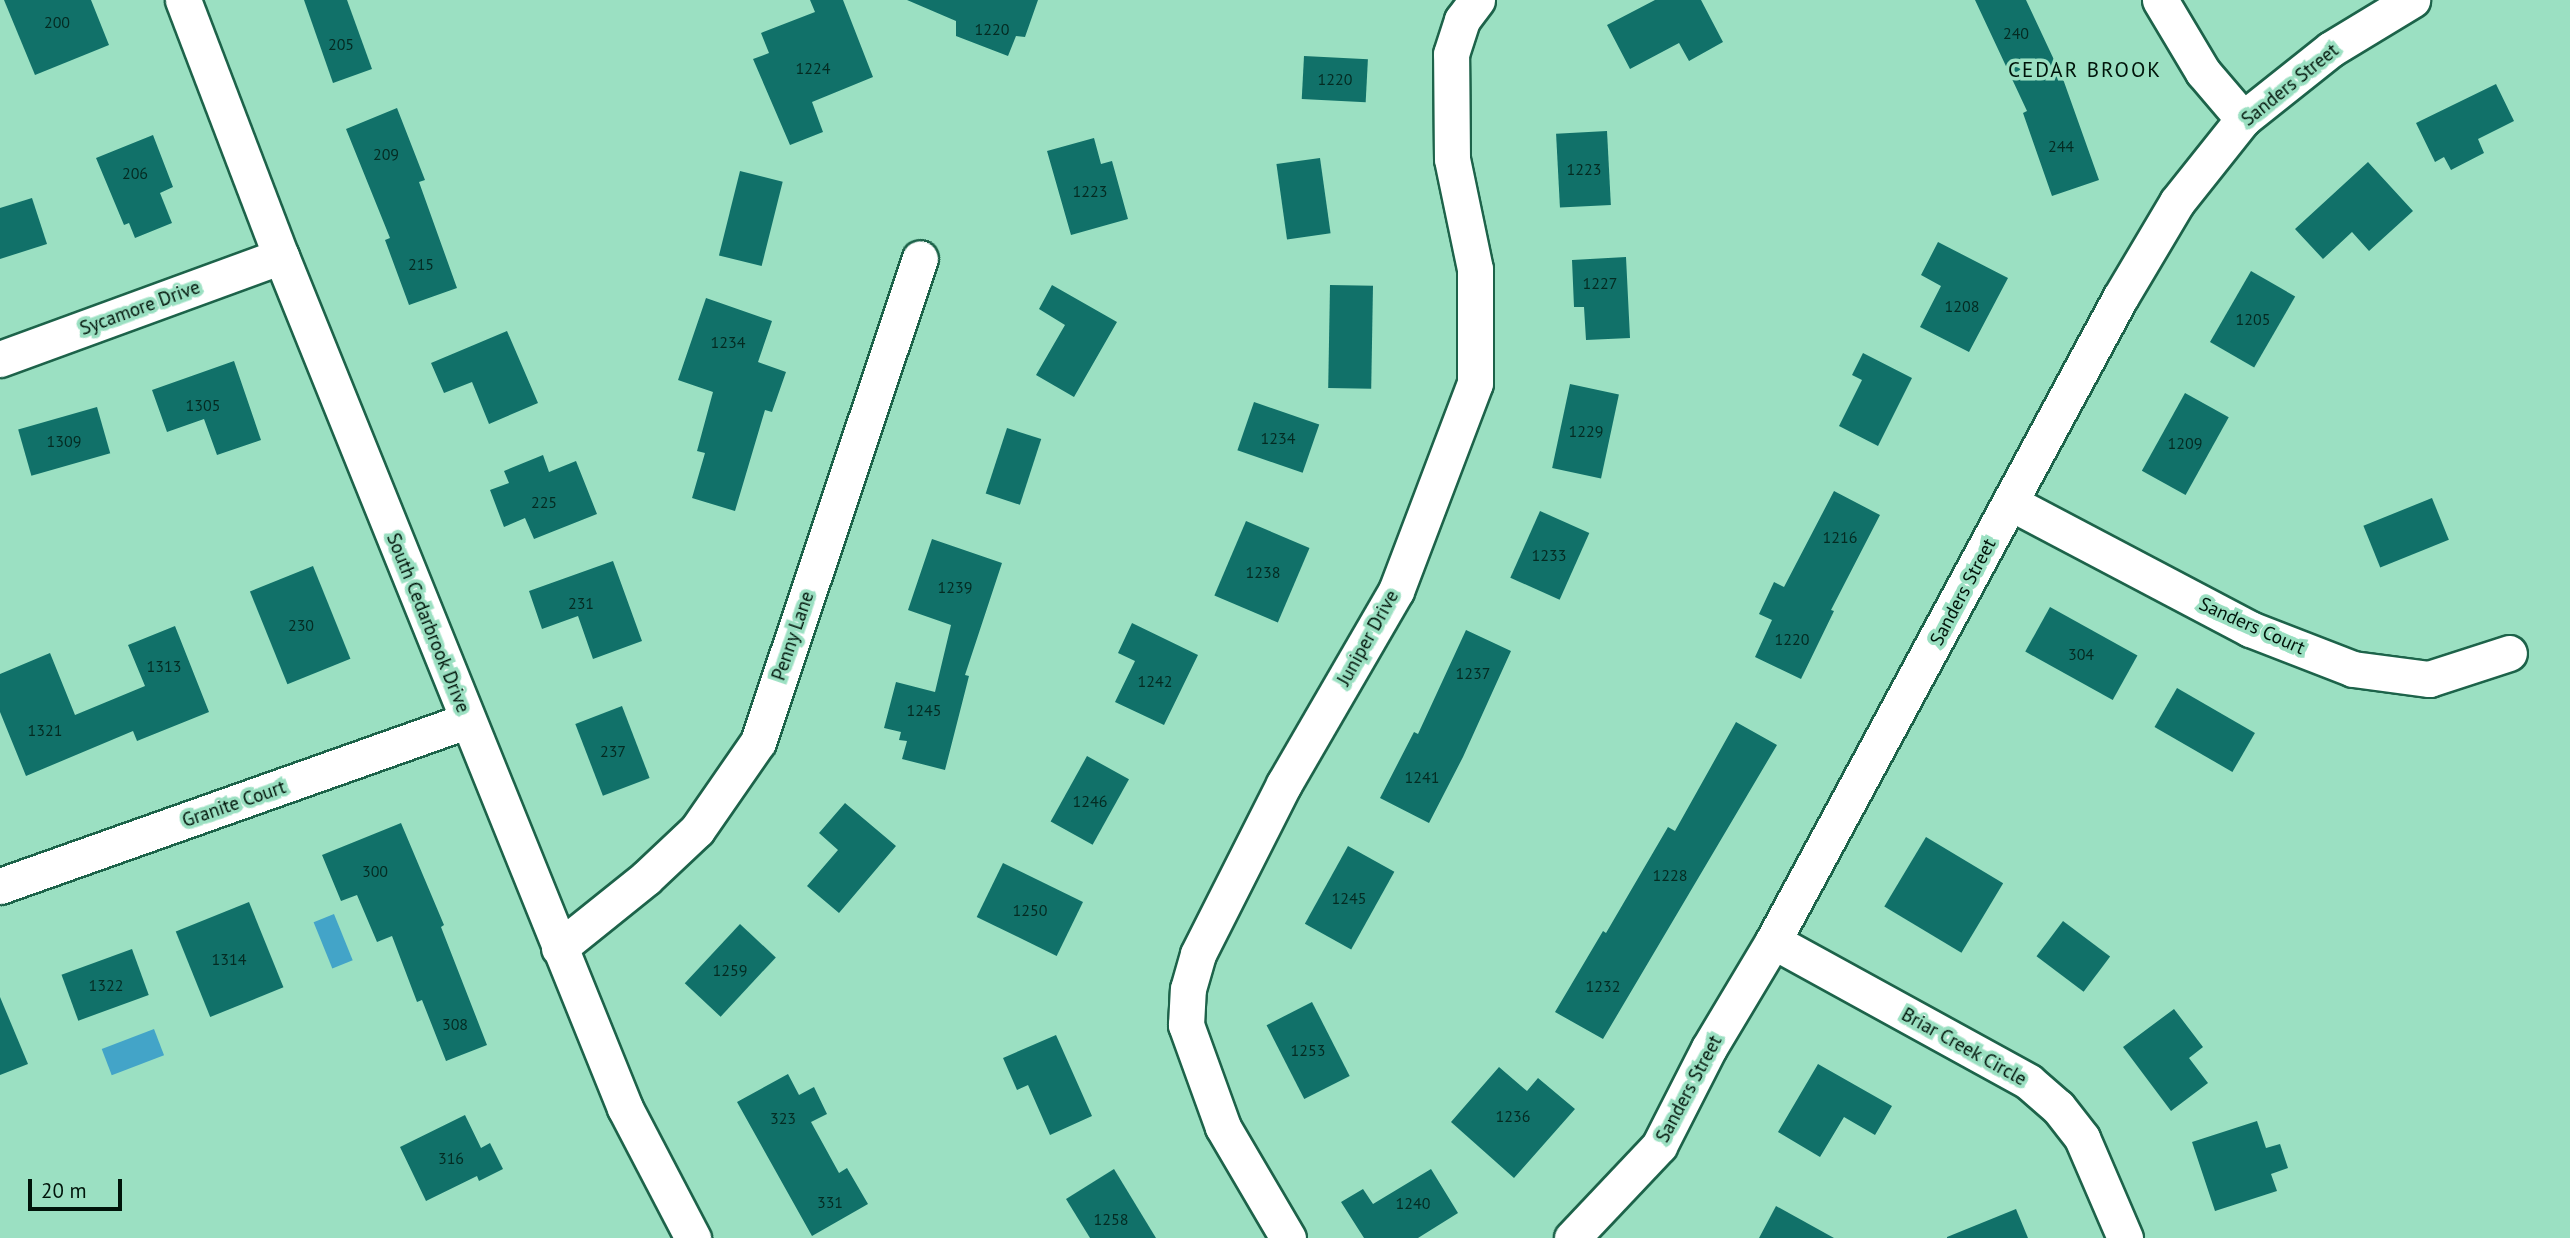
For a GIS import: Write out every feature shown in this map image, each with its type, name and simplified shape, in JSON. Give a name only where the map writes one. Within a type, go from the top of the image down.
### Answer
[{"type":"street","name":"South Cedarbrook Drive","points":[[183,0],[281,256],[625,1108],[694,1238]]},
{"type":"street","name":"Juniper Drive","points":[[1288,1238],[1223,1127],[1186,1025],[1188,989],[1198,954],[1278,796],[1395,591],[1475,383],[1475,269],[1452,159],[1451,54],[1462,20],[1477,0]]},
{"type":"street","points":[[2160,0],[2203,72],[2243,119]]},
{"type":"street","name":"Sanders Street","points":[[1572,1238],[1659,1146],[1709,1048],[1773,941],[2120,298],[2176,202],[2243,119],[2331,49],[2412,0]]},
{"type":"street","name":"Sycamore Drive","points":[[0,359],[281,256]]},
{"type":"street","name":"Penny Lane","points":[[559,948],[646,878],[697,830],[758,741],[920,258]]},
{"type":"street","name":"Sanders Court","points":[[2011,503],[2250,629],[2353,669],[2428,679],[2509,653]]},
{"type":"street","name":"Granite Court","points":[[0,886],[467,721]]},
{"type":"street","name":"Briar Creek Circle","points":[[1773,941],[2029,1082],[2057,1107],[2082,1138],[2125,1238]]},
{"type":"water","points":[[334,914],[353,960],[332,969],[314,922]]},
{"type":"water","points":[[154,1029],[164,1055],[112,1075],[102,1049]]},
{"type":"building","points":[[4,0],[91,0],[109,45],[35,75]]},
{"type":"building","points":[[304,0],[347,0],[372,69],[333,83]]},
{"type":"building","points":[[810,0],[843,0],[873,77],[812,102],[823,132],[790,145],[753,59],[769,53],[761,33],[815,12]]},
{"type":"building","points":[[907,0],[1038,0],[1025,37],[1016,36],[1008,56],[956,36],[956,21]]},
{"type":"building","points":[[1655,0],[1701,0],[1723,42],[1689,61],[1679,43],[1630,69],[1607,25]]},
{"type":"building","points":[[1975,0],[2026,0],[2063,79],[2099,180],[2052,196],[2023,113],[2027,111]]},
{"type":"building","points":[[1304,56],[1368,59],[1366,102],[1302,99]]},
{"type":"building","points":[[2496,84],[2514,121],[2478,139],[2484,153],[2451,170],[2444,157],[2435,162],[2416,123]]},
{"type":"building","points":[[397,108],[425,180],[419,182],[457,288],[409,305],[385,240],[390,238],[346,129]]},
{"type":"building","points":[[1607,131],[1611,205],[1560,208],[1556,134]]},
{"type":"building","points":[[153,135],[173,187],[160,193],[172,223],[135,238],[129,223],[124,225],[96,158]]},
{"type":"building","points":[[1094,138],[1101,164],[1112,161],[1128,219],[1071,235],[1047,151]]},
{"type":"building","points":[[1320,158],[1331,233],[1287,239],[1276,164]]},
{"type":"building","points":[[2368,162],[2413,211],[2369,251],[2352,232],[2323,259],[2295,229]]},
{"type":"building","points":[[740,171],[783,182],[762,266],[719,255]]},
{"type":"building","points":[[32,198],[47,244],[0,259],[0,208]]},
{"type":"building","points":[[1938,242],[2008,278],[1969,352],[1920,327],[1941,286],[1921,275]]},
{"type":"building","points":[[1626,257],[1630,338],[1586,340],[1584,307],[1574,307],[1572,260]]},
{"type":"building","points":[[2251,271],[2295,296],[2254,368],[2210,342]]},
{"type":"building","points":[[1052,285],[1117,322],[1074,397],[1036,375],[1065,325],[1039,309]]},
{"type":"building","points":[[1330,285],[1373,286],[1371,389],[1328,388]]},
{"type":"building","points":[[706,298],[772,321],[758,362],[786,372],[772,412],[765,410],[735,511],[692,498],[705,453],[697,451],[713,392],[678,380]]},
{"type":"building","points":[[507,331],[538,403],[489,424],[472,382],[444,393],[431,363]]},
{"type":"building","points":[[1863,353],[1912,378],[1878,446],[1839,426],[1862,380],[1852,375]]},
{"type":"building","points":[[234,361],[261,440],[217,455],[204,419],[167,432],[152,390]]},
{"type":"building","points":[[1570,384],[1619,394],[1601,479],[1552,468]]},
{"type":"building","points":[[2185,393],[2229,417],[2186,495],[2142,471]]},
{"type":"building","points":[[1254,402],[1319,424],[1303,473],[1237,450]]},
{"type":"building","points":[[97,407],[110,453],[31,476],[18,430]]},
{"type":"building","points":[[1007,428],[1041,439],[1020,505],[986,494]]},
{"type":"building","points":[[543,455],[549,472],[576,461],[597,514],[534,539],[525,518],[504,527],[490,490],[509,483],[504,471]]},
{"type":"building","points":[[1834,491],[1880,515],[1831,610],[1834,611],[1801,679],[1755,657],[1772,620],[1759,614],[1774,582],[1784,587]]},
{"type":"building","points":[[2432,498],[2449,540],[2380,567],[2363,526]]},
{"type":"building","points":[[1540,511],[1589,533],[1560,600],[1510,578]]},
{"type":"building","points":[[1246,521],[1310,548],[1278,623],[1214,596]]},
{"type":"building","points":[[932,539],[1002,563],[965,675],[969,676],[945,770],[902,759],[907,741],[899,740],[901,732],[884,728],[896,682],[935,692],[951,625],[908,610]]},
{"type":"building","points":[[613,561],[642,641],[593,659],[578,616],[542,629],[529,591]]},
{"type":"building","points":[[313,566],[350,659],[287,684],[250,591]]},
{"type":"building","points":[[2050,607],[2137,655],[2113,700],[2025,652]]},
{"type":"building","points":[[1132,623],[1198,655],[1164,725],[1115,702],[1135,661],[1118,653]]},
{"type":"building","points":[[175,626],[209,712],[137,741],[133,731],[26,776],[0,712],[0,674],[50,653],[75,715],[145,686],[128,645]]},
{"type":"building","points":[[1466,630],[1511,651],[1463,757],[1429,823],[1380,798],[1414,732],[1418,734]]},
{"type":"building","points":[[2177,688],[2255,733],[2232,772],[2154,727]]},
{"type":"building","points":[[622,706],[650,778],[603,796],[575,724]]},
{"type":"building","points":[[1736,722],[1777,745],[1603,1039],[1555,1012],[1603,931],[1606,933],[1668,827],[1675,831]]},
{"type":"building","points":[[1087,756],[1129,779],[1093,845],[1051,822]]},
{"type":"building","points":[[845,803],[896,846],[839,913],[807,886],[838,850],[819,833]]},
{"type":"building","points":[[401,823],[444,925],[441,927],[487,1045],[446,1061],[422,1000],[417,1002],[392,936],[377,942],[357,895],[341,901],[322,855]]},
{"type":"building","points":[[1926,837],[2003,883],[1961,953],[1884,906]]},
{"type":"building","points":[[1348,846],[1394,872],[1351,950],[1305,924]]},
{"type":"building","points":[[1003,863],[1083,902],[1057,956],[977,917]]},
{"type":"building","points":[[249,902],[283,987],[210,1017],[176,932]]},
{"type":"building","points":[[2063,921],[2110,957],[2084,992],[2037,956]]},
{"type":"building","points":[[740,924],[776,957],[721,1017],[685,983]]},
{"type":"building","points":[[132,949],[149,995],[78,1021],[62,975]]},
{"type":"building","points":[[0,997],[28,1064],[0,1075]]},
{"type":"building","points":[[1312,1002],[1350,1076],[1304,1099],[1267,1025]]},
{"type":"building","points":[[2174,1009],[2203,1047],[2189,1058],[2208,1083],[2171,1111],[2123,1047]]},
{"type":"building","points":[[1056,1035],[1092,1116],[1050,1135],[1028,1085],[1017,1090],[1003,1058]]},
{"type":"building","points":[[1818,1064],[1892,1106],[1875,1135],[1844,1117],[1820,1157],[1778,1132]]},
{"type":"building","points":[[1499,1067],[1527,1091],[1538,1078],[1575,1109],[1514,1178],[1451,1122]]},
{"type":"building","points":[[788,1074],[799,1095],[814,1087],[827,1114],[811,1122],[839,1173],[847,1168],[868,1204],[812,1236],[737,1102]]},
{"type":"building","points":[[465,1115],[481,1148],[490,1143],[503,1169],[479,1181],[477,1176],[426,1201],[400,1147]]},
{"type":"building","points":[[2257,1121],[2266,1148],[2280,1144],[2288,1168],[2271,1174],[2277,1191],[2215,1211],[2192,1142]]},
{"type":"building","points":[[1114,1169],[1156,1238],[1090,1238],[1066,1199]]},
{"type":"building","points":[[1431,1169],[1458,1213],[1418,1238],[1364,1238],[1341,1202],[1363,1189],[1373,1204]]},
{"type":"building","points":[[1776,1206],[1834,1238],[1759,1238]]},
{"type":"building","points":[[2016,1209],[2028,1238],[1947,1238],[1947,1237]]},
{"type":"district","name":"CEDAR BROOK","points":[[2085,70]]}]
